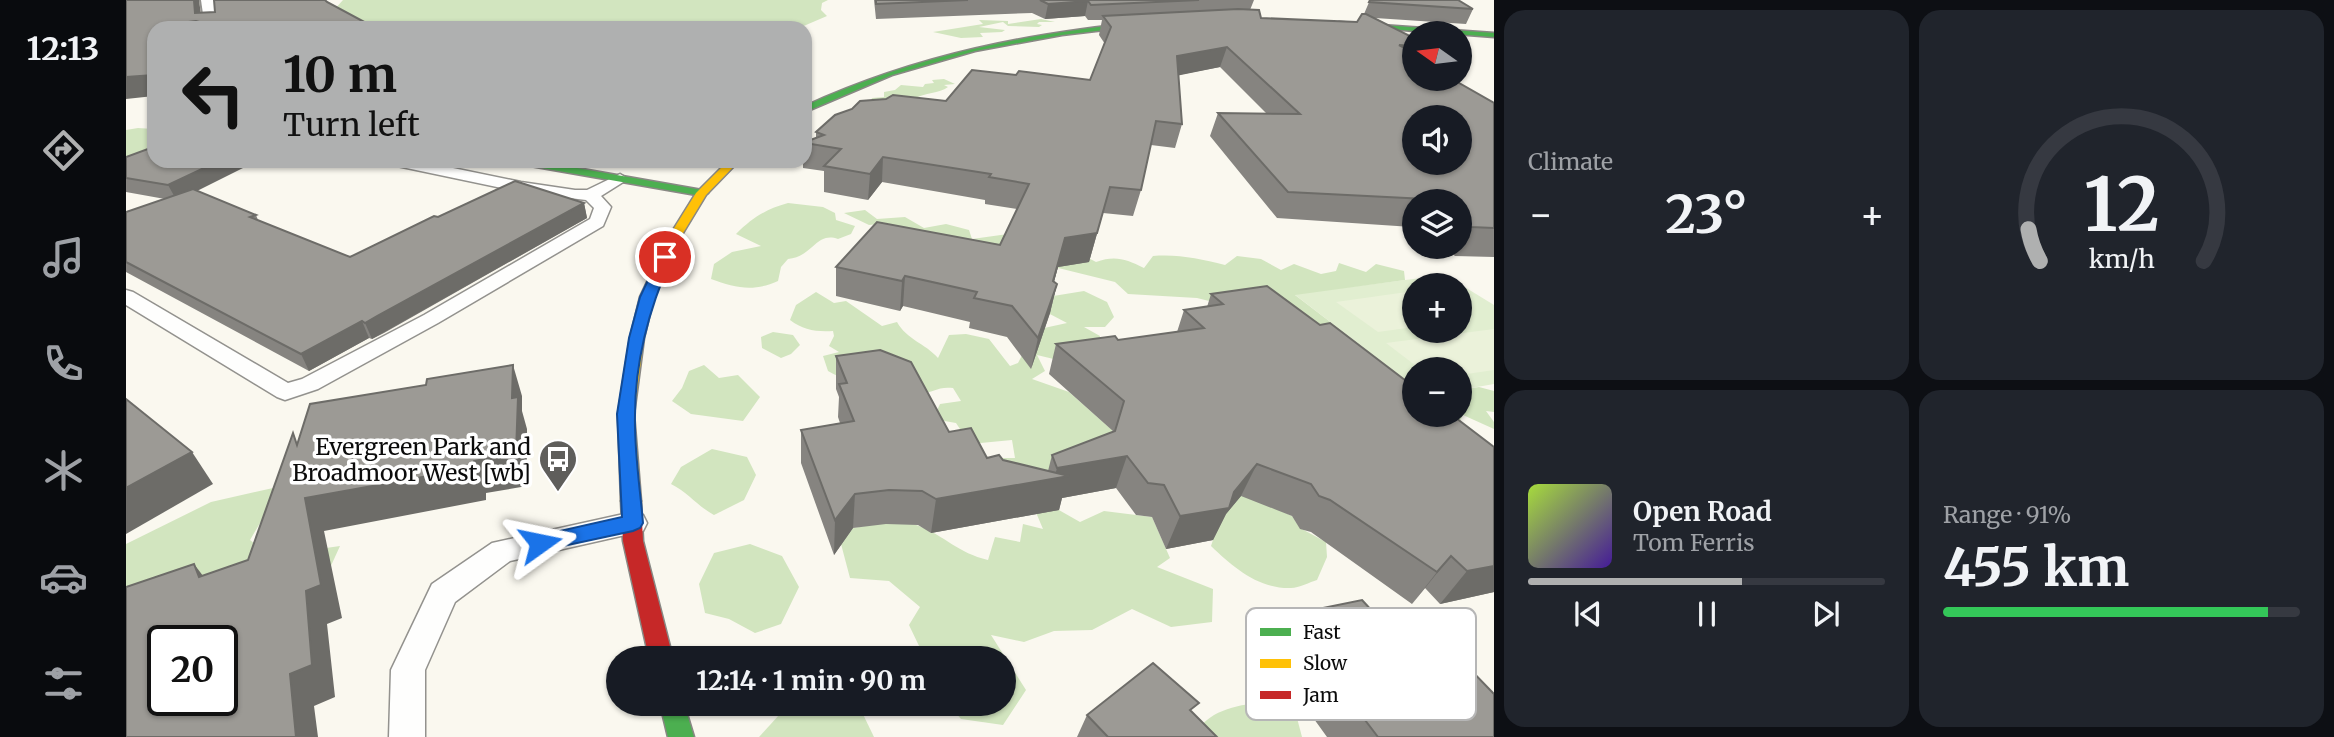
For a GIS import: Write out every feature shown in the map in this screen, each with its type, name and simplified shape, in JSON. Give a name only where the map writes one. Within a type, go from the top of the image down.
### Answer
[{"type":"street","points":[[209,0],[212,21]]},
{"type":"street","points":[[1357,6],[1379,26]]},
{"type":"street","points":[[812,106],[868,79],[951,52],[1059,32],[1164,23]]},
{"type":"street","points":[[1326,23],[1494,35]]},
{"type":"street","points":[[558,168],[702,193]]},
{"type":"street","points":[[658,646],[633,541],[626,414],[637,338],[648,297],[674,238],[702,193],[727,168]]},
{"type":"street","points":[[675,716],[681,737]]},
{"type":"lane","points":[[430,168],[521,187],[590,195],[620,179]]},
{"type":"lane","points":[[126,296],[285,391],[310,384],[431,319],[597,222],[603,207],[590,195]]},
{"type":"lane","points":[[407,737],[408,670],[443,593],[502,551],[633,523]]},
{"type":"green space","points":[[343,0],[828,0],[822,3],[821,10],[827,16],[812,22],[349,21],[334,10]]},
{"type":"green space","points":[[1041,19],[1055,22],[1039,22],[1037,24],[1042,25],[1039,27],[1008,26],[1003,22],[979,27],[1005,30],[980,33],[983,37],[961,38],[933,32],[983,24],[979,20],[1008,21],[1008,24]]},
{"type":"green space","points":[[944,79],[955,84],[944,85],[948,87],[819,130],[852,111],[854,107],[869,105],[872,98],[884,97],[884,92],[895,90],[901,85],[923,87],[925,84],[934,83],[932,80]]},
{"type":"green space","points":[[147,129],[147,161],[126,170],[126,130]]},
{"type":"green space","points":[[788,203],[823,207],[835,213],[836,220],[855,226],[851,234],[838,239],[824,238],[803,254],[788,259],[781,267],[778,281],[761,287],[744,288],[711,279],[714,264],[732,252],[761,246],[736,234],[760,215]]},
{"type":"green space","points":[[865,210],[877,219],[905,217],[924,228],[946,224],[969,230],[972,239],[1008,234],[1077,252],[1096,262],[1120,259],[1144,268],[1153,256],[1181,256],[1225,265],[1237,256],[1261,259],[1281,270],[1294,264],[1321,274],[1336,271],[1339,263],[1366,272],[1376,264],[1404,271],[1402,280],[1295,295],[1402,377],[1402,409],[1229,306],[1197,298],[1128,294],[1115,282],[1042,264],[1047,297],[1084,291],[1107,302],[1114,317],[1105,327],[1084,327],[1100,336],[1098,349],[1066,362],[1037,355],[1045,371],[1032,379],[1069,392],[1112,430],[1110,446],[1043,501],[1080,522],[1104,511],[1152,517],[1170,558],[1157,567],[1213,589],[1212,622],[1171,627],[1132,609],[1092,630],[1054,631],[1024,642],[991,635],[998,646],[919,646],[909,625],[920,607],[889,581],[850,578],[841,544],[853,528],[903,523],[928,530],[968,553],[988,560],[995,537],[1020,542],[1023,524],[1043,529],[1032,503],[1000,458],[1015,458],[1012,440],[970,444],[956,423],[933,419],[940,404],[961,401],[953,388],[921,393],[897,391],[861,384],[828,371],[823,356],[839,352],[829,346],[834,336],[833,331],[810,330],[790,320],[796,305],[816,292],[834,303],[846,301],[882,326],[897,322],[906,333],[938,358],[949,335],[966,334],[989,339],[1010,366],[1018,363],[1035,330],[1067,323],[879,224],[869,225],[844,213]]},
{"type":"green space","points":[[1402,280],[1402,343],[1472,343],[1472,292],[1494,305],[1494,384],[1472,388],[1472,357],[1402,357],[1402,377],[1294,294]]},
{"type":"green space","points":[[1402,293],[1402,329],[1378,332],[1336,302]]},
{"type":"green space","points":[[1494,329],[1494,370],[1472,373],[1472,357],[1404,357],[1386,343],[1472,343],[1472,332]]},
{"type":"green space","points":[[773,332],[793,335],[800,345],[791,354],[781,358],[762,348],[761,337]]},
{"type":"green space","points":[[704,365],[719,378],[738,375],[760,397],[743,421],[691,414],[672,401],[682,388],[689,371]]},
{"type":"green space","points":[[1472,388],[1494,391],[1494,412],[1486,411],[1494,422],[1494,429],[1472,419]]},
{"type":"green space","points":[[1432,427],[1457,427],[1451,438]]},
{"type":"green space","points":[[712,449],[747,457],[756,475],[744,500],[714,515],[671,484],[681,467]]},
{"type":"green space","points":[[1208,476],[1292,516],[1300,528],[1326,542],[1327,557],[1317,580],[1294,588],[1268,585],[1237,569],[1211,546],[1213,540]]},
{"type":"green space","points":[[282,486],[250,540],[270,556],[340,546],[319,592],[126,620],[126,544],[211,502]]},
{"type":"green space","points":[[750,544],[782,556],[799,587],[781,624],[755,633],[729,619],[705,613],[699,584],[714,553]]},
{"type":"green space","points":[[1016,674],[1026,690],[1016,705]]},
{"type":"green space","points":[[1246,704],[1246,720],[1298,720],[1302,737],[1192,737],[1214,715]]},
{"type":"green space","points":[[778,716],[864,716],[874,737],[759,737]]},
{"type":"green space","points":[[958,716],[1009,716],[1003,725],[961,719]]},
{"type":"building","points":[[126,0],[194,0],[195,13],[215,12],[214,0],[325,0],[362,21],[147,21],[147,76],[126,77]]},
{"type":"building","points":[[876,0],[968,0],[876,4]]},
{"type":"building","points":[[1040,0],[1199,0],[1091,5],[1088,1],[1048,4]]},
{"type":"building","points":[[1458,0],[1473,9],[1369,2]]},
{"type":"building","points":[[1238,9],[1259,10],[1261,18],[1357,22],[1362,14],[1366,14],[1402,32],[1402,45],[1399,45],[1402,47],[1402,91],[1472,90],[1494,103],[1494,228],[1472,227],[1472,189],[1402,189],[1402,198],[1288,192],[1218,113],[1300,114],[1227,47],[1177,56],[1182,124],[1156,121],[1141,190],[1110,187],[1097,233],[1065,238],[1053,281],[1057,284],[1038,338],[1012,306],[974,298],[977,292],[905,276],[902,281],[836,267],[877,222],[1000,245],[1029,184],[989,177],[991,174],[883,157],[870,174],[824,166],[841,149],[812,144],[812,139],[824,135],[816,132],[835,115],[852,109],[860,101],[886,99],[893,95],[946,101],[972,70],[1016,75],[1019,71],[1090,80],[1111,27],[1103,16]]},
{"type":"building","points":[[147,149],[147,168],[204,168],[168,185],[126,178],[126,157]]},
{"type":"building","points":[[515,181],[584,203],[365,323],[362,321],[301,354],[126,262],[126,212],[193,189],[256,215],[250,217],[350,257]]},
{"type":"building","points":[[1267,286],[1320,325],[1330,323],[1402,378],[1402,427],[1468,427],[1494,447],[1494,566],[1467,571],[1451,556],[1437,572],[1330,500],[1319,496],[1311,484],[1257,464],[1234,492],[1229,508],[1180,516],[1164,485],[1148,483],[1127,456],[1057,468],[1052,455],[1115,431],[1124,401],[1056,344],[1115,336],[1118,340],[1204,328],[1184,310],[1223,304],[1211,294]]},
{"type":"building","points":[[880,350],[911,362],[949,432],[971,428],[987,458],[999,455],[1003,460],[1069,476],[936,499],[922,491],[889,490],[855,494],[835,520],[801,430],[854,421],[839,384],[847,383],[836,356]]},
{"type":"building","points":[[513,365],[512,398],[518,397],[516,453],[474,461],[473,468],[305,498],[321,585],[306,591],[312,665],[290,674],[296,737],[126,737],[126,587],[194,564],[199,577],[248,560],[293,433],[297,445],[310,404],[426,385],[427,379]]},
{"type":"building","points":[[126,399],[192,452],[126,488]]},
{"type":"building","points":[[1362,600],[1369,608],[1323,608]]},
{"type":"building","points":[[1153,663],[1199,703],[1190,710],[1217,737],[1108,737],[1087,715]]},
{"type":"building","points":[[1476,675],[1494,694],[1494,737],[1378,737],[1365,720],[1476,720]]},
{"type":"traffic: fast","points":[[812,106],[889,73],[974,49],[1062,33],[1153,23]]},
{"type":"traffic: fast","points":[[1339,24],[1494,35]]},
{"type":"traffic: fast","points":[[559,168],[702,193]]},
{"type":"traffic: fast","points":[[675,716],[681,737]]},
{"type":"traffic: slow","points":[[631,501],[626,414],[637,338],[647,297],[674,238],[702,193],[727,168]]},
{"type":"traffic: jam","points":[[631,501],[633,541],[658,646]]},
{"type":"place","name":"Evergreen Park and Broadmoor West [wb]","points":[[558,493]]},
{"type":"route","points":[[540,543],[633,523],[626,414],[637,338],[648,297],[665,257]]}]
